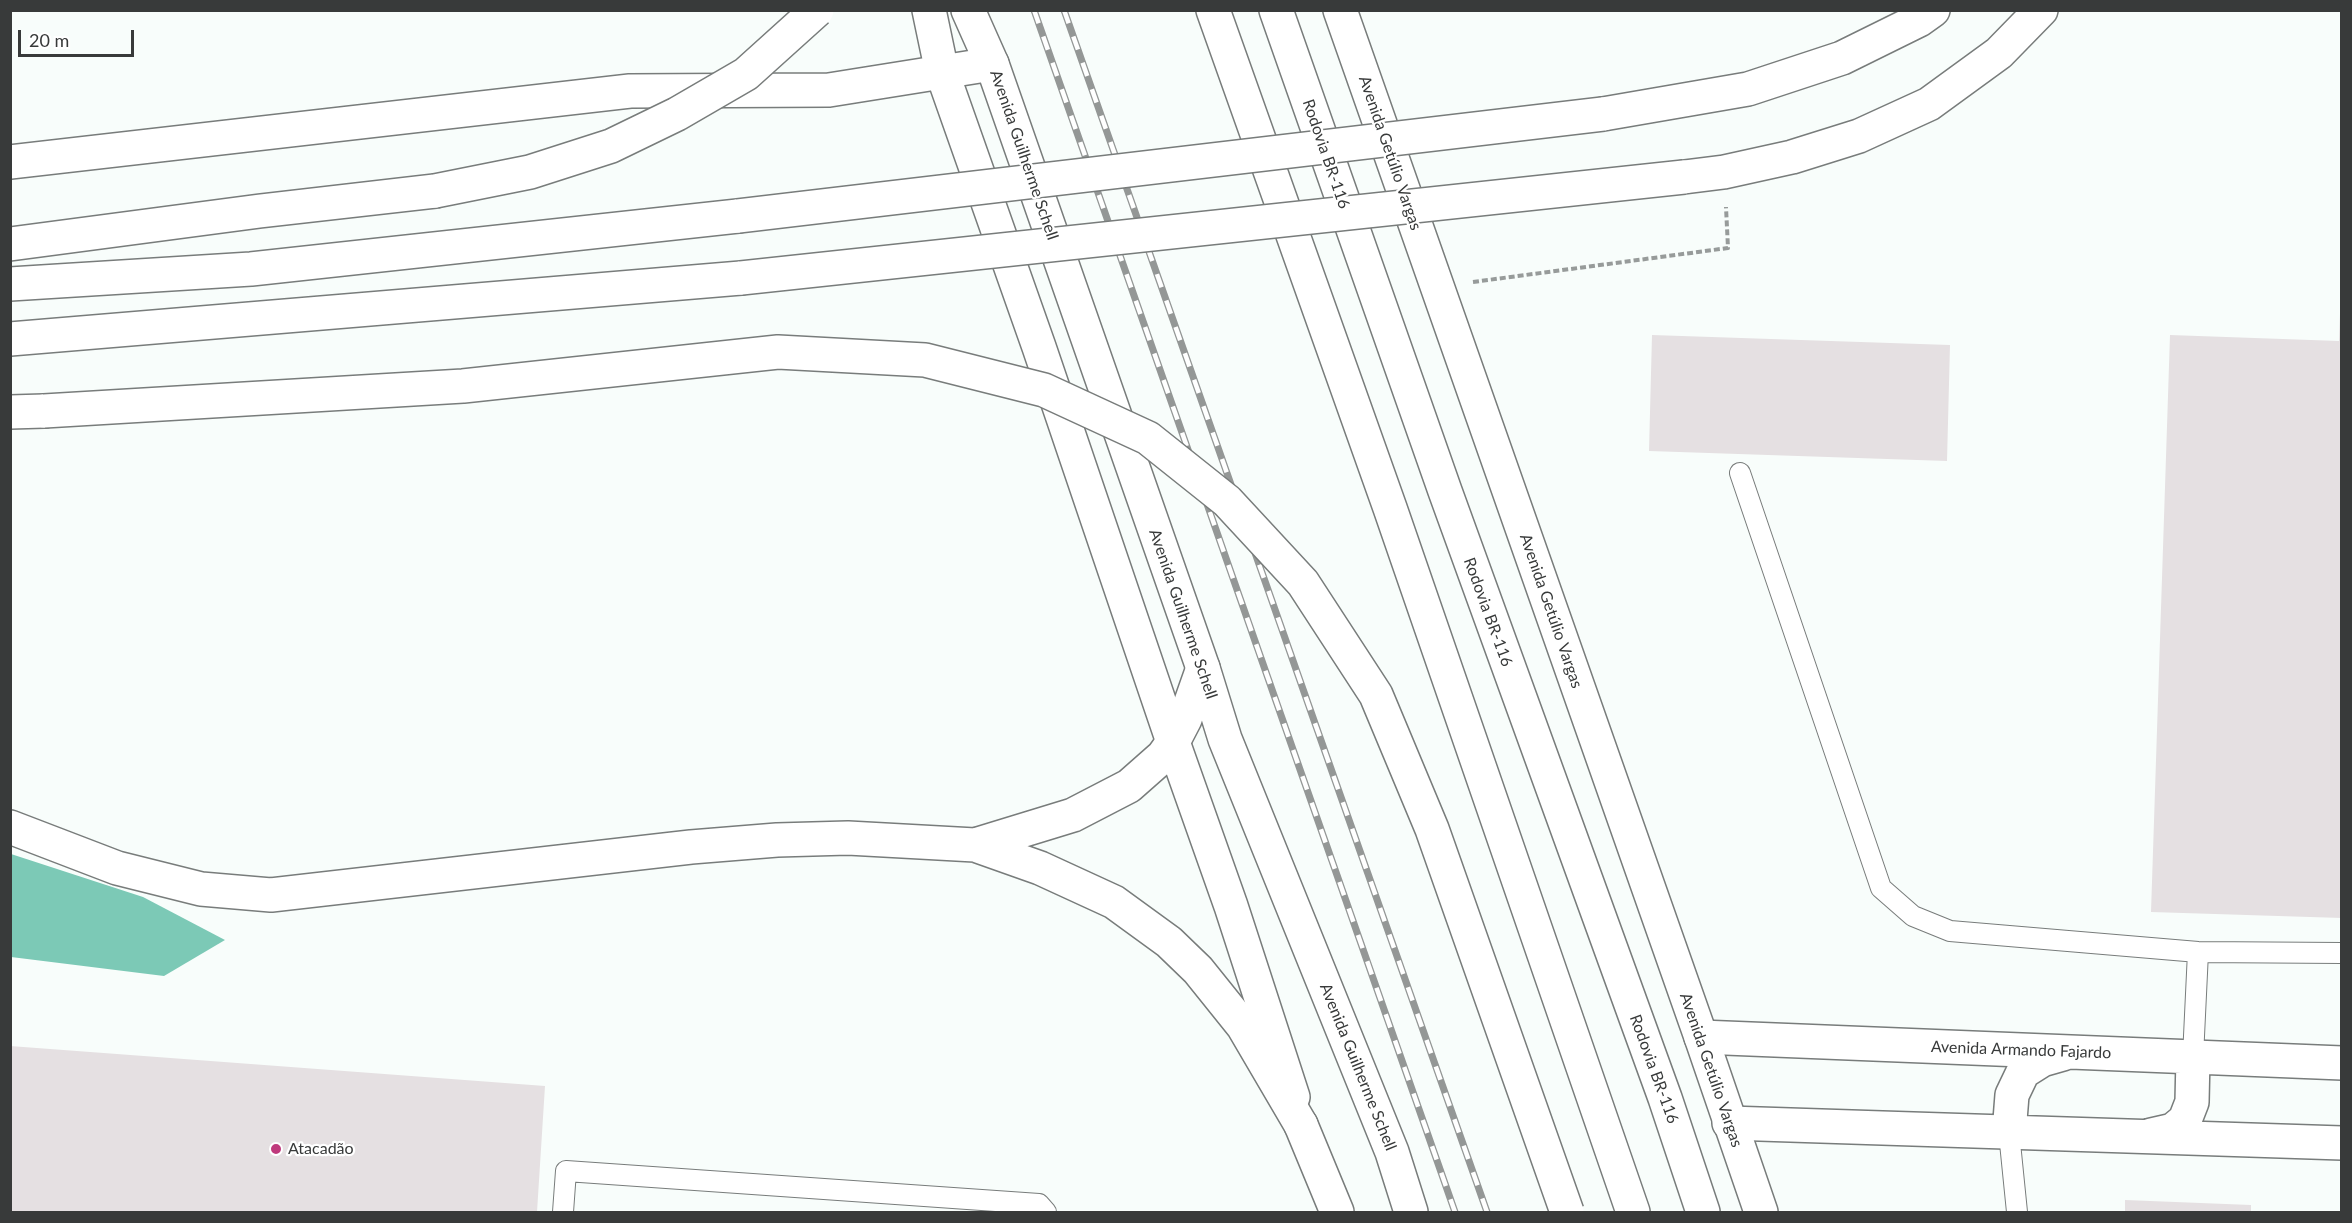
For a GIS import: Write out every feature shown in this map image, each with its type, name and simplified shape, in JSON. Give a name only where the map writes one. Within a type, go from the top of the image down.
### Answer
[{"type":"main road","points":[[10,244],[260,211],[435,191],[530,172],[611,146],[677,114],[746,74],[817,10]]},
{"type":"main road","points":[[929,10],[942,72],[1231,906],[1301,1125],[1337,1212]]},
{"type":"main road","name":"Avenida Guilherme Schell","points":[[968,10],[992,64],[1203,668],[1225,739],[1392,1152],[1411,1212]]},
{"type":"main road","points":[[1213,10],[1386,496],[1633,1212]]},
{"type":"main road","name":"Rodovia BR-116","points":[[1276,10],[1445,491],[1665,1098],[1703,1212]]},
{"type":"main road","name":"Avenida Getúlio Vargas","points":[[1340,10],[1761,1212]]},
{"type":"main road","points":[[10,284],[251,269],[738,216],[1604,114],[1748,89],[1842,58],[1919,20],[1933,10]]},
{"type":"main road","points":[[10,339],[741,278],[1724,172],[1792,157],[1859,136],[1929,104],[1999,53],[2041,10]]},
{"type":"main road","points":[[10,162],[630,91],[830,90],[992,64]]},
{"type":"main road","points":[[10,412],[463,386],[778,352],[925,360],[1044,390],[1148,438],[1227,501],[1303,583],[1376,695],[1432,830],[1567,1212]]},
{"type":"main road","points":[[975,845],[1073,816],[1114,795],[1147,771],[1163,756],[1173,742],[1185,719],[1203,668]]},
{"type":"main road","points":[[10,827],[117,868],[201,889],[271,895],[691,847],[777,840],[848,838],[975,845],[1040,868],[1114,902],[1169,942],[1198,970],[1243,1026],[1301,1125]]},
{"type":"main road","name":"Avenida Armando Fajardo","points":[[1701,1037],[2342,1063]]},
{"type":"main road","points":[[2009,1133],[2012,1095],[2023,1072],[2042,1060],[2073,1052]]},
{"type":"main road","points":[[2143,1137],[2173,1130],[2185,1120],[2192,1102],[2193,1057]]},
{"type":"main road","points":[[1729,1123],[2342,1143]]},
{"type":"lane","points":[[1740,473],[1881,888],[1913,916],[1950,932],[2198,952],[2342,953]]},
{"type":"lane","points":[[2193,1057],[2198,952]]},
{"type":"lane","points":[[2009,1133],[2017,1212]]},
{"type":"lane","points":[[563,1212],[566,1171],[1039,1204],[1046,1212]]},
{"type":"path","points":[[1437,287],[1728,248]]},
{"type":"green space","points":[[11,854],[143,897],[225,940],[164,976],[11,957]]},
{"type":"building","points":[[2340,313],[2342,313],[2342,918],[2151,912],[2170,335],[2339,341]]},
{"type":"building","points":[[1652,335],[1950,345],[1947,461],[1649,451]]},
{"type":"building","name":"Atacadão","points":[[10,1046],[545,1086],[537,1212],[10,1212]]},
{"type":"building","points":[[2125,1200],[2251,1205],[2251,1212],[2125,1212]]},
{"type":"railway","points":[[1034,10],[1455,1212]]},
{"type":"railway","points":[[1064,10],[1487,1212]]},
{"type":"place","name":"Atacadão","points":[[276,1149]]}]
